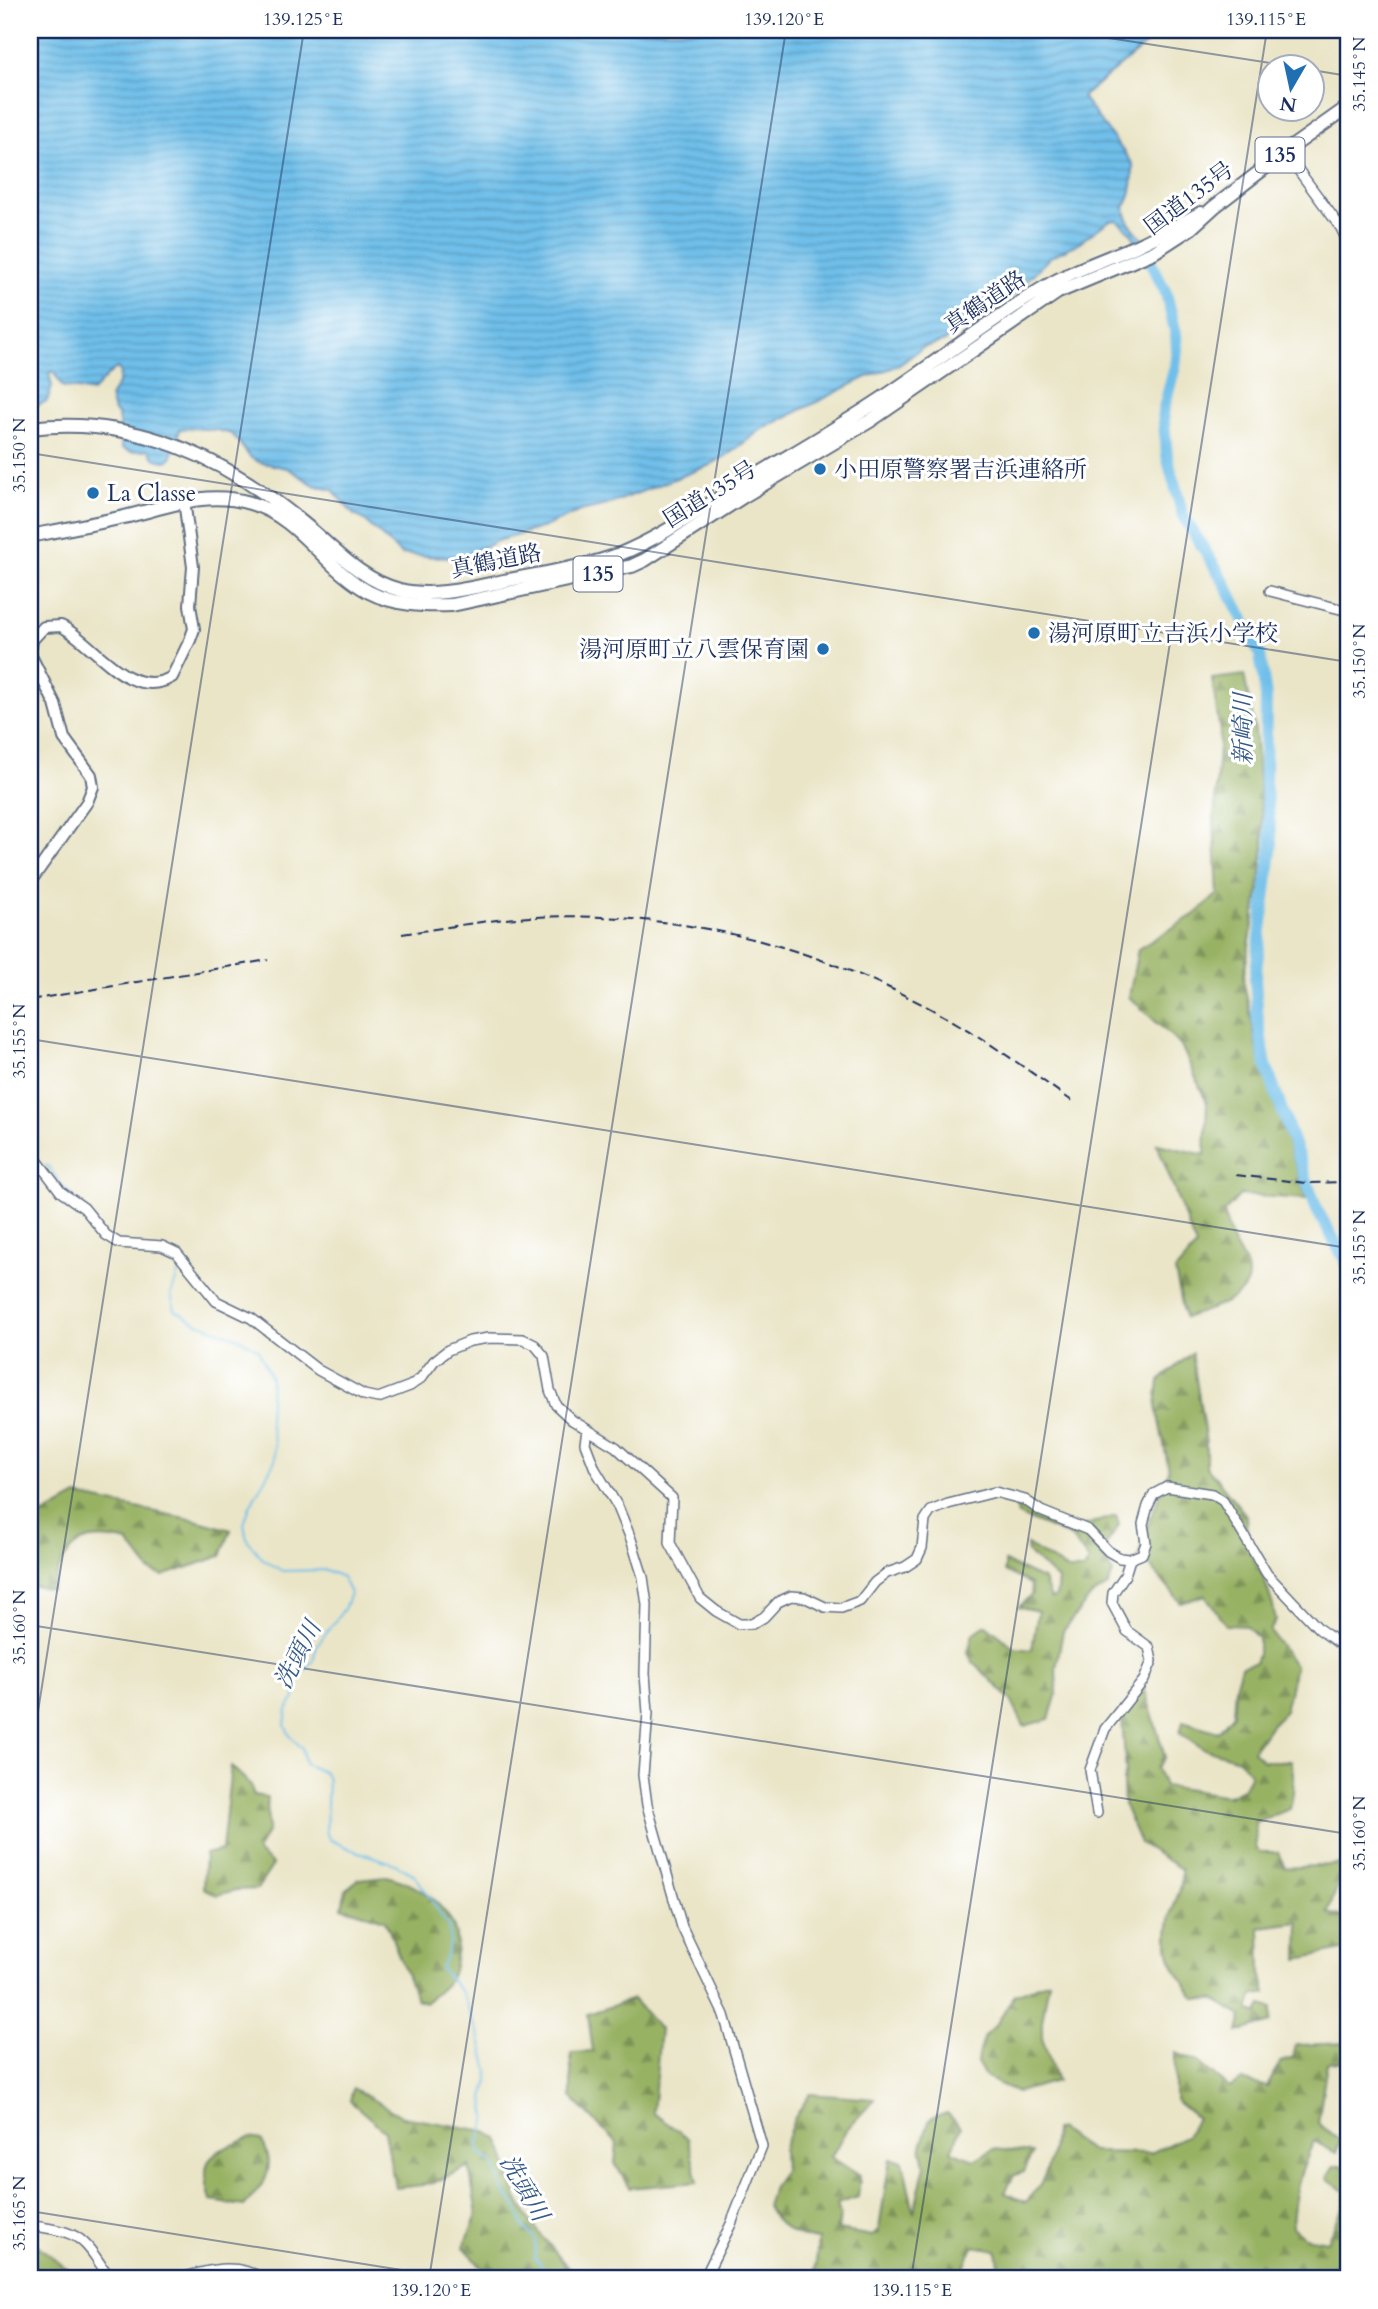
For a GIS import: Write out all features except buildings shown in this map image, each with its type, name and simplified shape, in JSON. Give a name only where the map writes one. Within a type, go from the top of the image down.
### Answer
[{"type":"highway","name":"国道135号","points":[[30,536],[128,516],[184,500],[219,498],[244,501],[279,516],[359,586],[381,597],[408,604],[452,605],[632,566],[870,421],[1042,302],[1071,286],[1154,253],[1191,228],[1214,206],[1348,107]]},
{"type":"highway","name":"真鶴道路","points":[[34,427],[104,427],[158,438],[205,458],[280,505],[361,572],[391,587],[414,592],[453,591],[579,566],[620,554],[650,539],[874,404],[1042,289],[1080,269],[1155,237],[1214,206]]},
{"type":"main road","points":[[30,882],[88,802],[93,787],[89,770],[64,738],[54,704],[30,654],[32,640],[44,627],[61,626],[122,674],[160,682],[172,677],[194,629],[190,605],[193,567],[184,500]]},
{"type":"street","points":[[1285,152],[1341,228],[1348,243]]},
{"type":"street","points":[[1270,591],[1348,611]]},
{"type":"street","points":[[30,1160],[39,1163],[61,1192],[84,1208],[106,1235],[119,1243],[162,1246],[177,1253],[216,1301],[251,1318],[318,1370],[364,1395],[378,1398],[410,1386],[421,1378],[433,1361],[448,1350],[471,1341],[489,1338],[523,1339],[535,1345],[544,1356],[550,1390],[556,1405],[572,1420],[616,1447],[672,1498],[670,1543],[700,1598],[739,1624],[752,1624],[764,1617],[778,1602],[791,1596],[804,1597],[825,1607],[841,1608],[860,1601],[875,1582],[887,1573],[905,1567],[917,1559],[922,1548],[925,1520],[931,1511],[995,1492],[1025,1500],[1041,1511],[1088,1530],[1108,1552],[1130,1559],[1142,1554],[1146,1543],[1143,1524],[1148,1506],[1154,1494],[1167,1487],[1212,1494],[1223,1501],[1267,1574],[1319,1629],[1348,1650]]},
{"type":"street","points":[[587,1430],[585,1443],[595,1469],[618,1507],[643,1577],[648,1713],[643,1775],[647,1805],[682,1927],[724,2015],[762,2146],[731,2224],[704,2279]]},
{"type":"street","points":[[1097,1813],[1090,1770],[1105,1729],[1144,1680],[1152,1661],[1149,1647],[1127,1631],[1112,1603],[1113,1593],[1125,1576],[1130,1559]]},
{"type":"street","points":[[30,2225],[66,2232],[77,2237],[112,2279]]},
{"type":"street","points":[[177,2279],[234,2267],[253,2272],[263,2279]]},
{"type":"street","points":[[648,2279],[662,2279]]},
{"type":"green space","points":[[1244,675],[1255,731],[1264,844],[1259,890],[1243,979],[1260,1061],[1307,1199],[1240,1195],[1224,1212],[1231,1238],[1247,1269],[1247,1283],[1242,1291],[1225,1303],[1185,1318],[1175,1271],[1196,1247],[1157,1144],[1205,1155],[1207,1103],[1181,1045],[1129,997],[1138,949],[1195,914],[1218,894],[1214,819],[1220,732],[1212,679]]},
{"type":"green space","points":[[1192,1353],[1206,1443],[1206,1466],[1246,1515],[1247,1546],[1264,1578],[1276,1620],[1270,1631],[1295,1666],[1285,1711],[1271,1725],[1253,1751],[1263,1761],[1291,1761],[1293,1791],[1290,1809],[1255,1822],[1256,1849],[1260,1852],[1278,1852],[1285,1868],[1345,1864],[1328,1913],[1348,1918],[1348,1949],[1298,1959],[1299,1922],[1260,1927],[1261,1973],[1266,1993],[1253,1996],[1249,2010],[1258,2014],[1262,2005],[1272,2008],[1271,2022],[1238,2032],[1242,2016],[1215,2000],[1195,1998],[1175,1968],[1168,1949],[1168,1939],[1172,1912],[1180,1888],[1181,1869],[1140,1843],[1124,1806],[1123,1781],[1126,1771],[1122,1719],[1144,1687],[1165,1757],[1157,1768],[1164,1786],[1229,1796],[1243,1789],[1251,1774],[1239,1759],[1204,1749],[1180,1733],[1183,1721],[1218,1732],[1233,1714],[1235,1687],[1241,1666],[1255,1663],[1258,1638],[1246,1626],[1226,1625],[1205,1595],[1181,1603],[1145,1560],[1138,1560],[1143,1538],[1169,1470],[1156,1406],[1159,1381]]},
{"type":"green space","points":[[77,1496],[231,1530],[221,1556],[163,1576],[150,1571],[128,1542],[97,1538],[86,1540],[69,1552],[51,1590],[30,1585],[30,1522]]},
{"type":"green space","points":[[1016,1506],[1073,1529],[1116,1516],[1119,1525],[1100,1554],[1113,1573],[1108,1586],[1091,1596],[1063,1631],[1056,1668],[1057,1693],[1049,1719],[1024,1726],[1011,1700],[972,1661],[968,1652],[973,1634],[986,1625],[1015,1648],[1032,1650],[1038,1611],[1019,1607],[1032,1594],[1030,1584],[1005,1571],[1005,1562],[1044,1580],[1051,1599],[1056,1597],[1058,1580],[1028,1553],[1027,1545],[1068,1570],[1084,1570],[1089,1561],[1070,1536],[1018,1515]]},
{"type":"green space","points":[[231,1766],[251,1785],[253,1795],[267,1797],[268,1830],[257,1852],[273,1865],[257,1889],[236,1890],[217,1895],[203,1888],[205,1854],[222,1850]]},
{"type":"green space","points":[[386,1876],[400,1880],[427,1895],[448,1916],[454,1929],[457,1943],[451,1975],[444,1986],[425,2002],[416,1999],[385,1920],[342,1907],[346,1889],[359,1879]]},
{"type":"green space","points":[[1049,1981],[1042,2038],[1057,2081],[1017,2092],[986,2078],[977,2062],[984,2036],[996,2025],[1015,1994]]},
{"type":"green space","points":[[633,1999],[660,2029],[653,2113],[688,2138],[698,2182],[629,2188],[615,2163],[617,2143],[571,2097],[571,2053],[593,2052],[588,2014]]},
{"type":"green space","points":[[1348,2043],[1348,2061],[1327,2063],[1318,2123],[1340,2141],[1336,2153],[1314,2141],[1298,2182],[1292,2227],[1304,2237],[1327,2241],[1344,2206],[1346,2192],[1327,2178],[1334,2166],[1345,2166],[1348,2181],[1348,2279],[1001,2279],[997,2250],[973,2246],[962,2272],[956,2279],[812,2279],[815,2276],[818,2240],[801,2237],[782,2226],[767,2206],[773,2187],[784,2170],[783,2150],[794,2119],[810,2094],[875,2099],[846,2130],[831,2157],[860,2176],[858,2197],[837,2204],[840,2215],[838,2230],[873,2236],[879,2229],[890,2159],[903,2161],[914,2213],[925,2165],[921,2146],[930,2119],[947,2113],[961,2127],[951,2151],[974,2160],[993,2149],[1032,2153],[1024,2172],[1014,2175],[1005,2193],[1026,2202],[1039,2186],[1047,2169],[1054,2130],[1058,2129],[1093,2152],[1151,2153],[1186,2136],[1197,2118],[1175,2100],[1175,2053],[1198,2062],[1229,2088],[1242,2080],[1267,2087],[1281,2062],[1293,2058],[1296,2045]]},
{"type":"green space","points":[[353,2088],[403,2117],[485,2131],[498,2139],[516,2196],[529,2220],[577,2279],[493,2279],[464,2247],[477,2215],[469,2166],[431,2184],[395,2188],[385,2131],[350,2101]]},
{"type":"green space","points":[[250,2138],[261,2140],[269,2159],[269,2167],[262,2183],[244,2206],[211,2201],[206,2174],[211,2158],[225,2148]]},
{"type":"green space","points":[[30,2239],[72,2273],[70,2279],[30,2279]]},
{"type":"water","points":[[30,30],[1163,30],[1082,97],[1133,164],[1131,192],[1124,207],[1129,223],[1141,237],[1159,273],[1155,275],[1131,233],[1117,220],[1109,221],[1077,244],[1050,257],[1007,301],[945,341],[922,348],[899,365],[867,377],[762,429],[710,465],[607,505],[580,511],[544,527],[497,541],[464,556],[401,554],[363,519],[354,515],[333,490],[316,486],[287,468],[259,462],[250,457],[232,434],[217,430],[180,429],[172,456],[167,461],[156,459],[149,449],[131,452],[122,448],[118,414],[114,412],[110,397],[119,382],[120,371],[117,368],[92,392],[62,386],[53,371],[49,373],[52,387],[47,401],[30,409]]},
{"type":"waterway","name":"新崎川","points":[[1150,261],[1166,293],[1176,334],[1175,366],[1163,412],[1167,456],[1183,516],[1225,583],[1260,654],[1266,697],[1265,783],[1272,843],[1255,978],[1258,1022],[1266,1065],[1317,1210],[1348,1265]]},
{"type":"waterway","name":"洗頭川","points":[[45,1166],[48,1166],[62,1186],[74,1196]]},
{"type":"waterway","name":"洗頭川","points":[[181,1265],[171,1295],[175,1310],[195,1322],[239,1338],[258,1349],[271,1378],[269,1422],[274,1440],[275,1460],[250,1506],[244,1524],[247,1540],[262,1558],[282,1571],[326,1570],[342,1577],[350,1593],[344,1609],[317,1645],[313,1660],[295,1685],[295,1698],[287,1710],[285,1725],[290,1736],[302,1748],[305,1764],[325,1773],[328,1780],[326,1831],[329,1839],[395,1864],[415,1875],[449,1927],[450,1944],[441,1969],[462,1993],[479,2036],[488,2070],[484,2099],[487,2118],[478,2144],[481,2153],[494,2164],[504,2192],[516,2206],[524,2227],[535,2239],[535,2258],[552,2279]]},
{"type":"railway","points":[[402,934],[517,918],[588,917],[642,920],[746,937],[846,969],[895,991],[977,1036],[1072,1101]]},
{"type":"railway","points":[[30,1000],[268,960]]},
{"type":"railway","points":[[1236,1175],[1306,1183],[1348,1182]]},
{"type":"place","name":"小田原警察署吉浜連絡所","points":[[820,469]]},
{"type":"place","name":"La Classe","points":[[93,493]]},
{"type":"place","name":"湯河原町立吉浜小学校","points":[[1034,633]]},
{"type":"place","name":"湯河原町立八雲保育園","points":[[823,649]]}]
